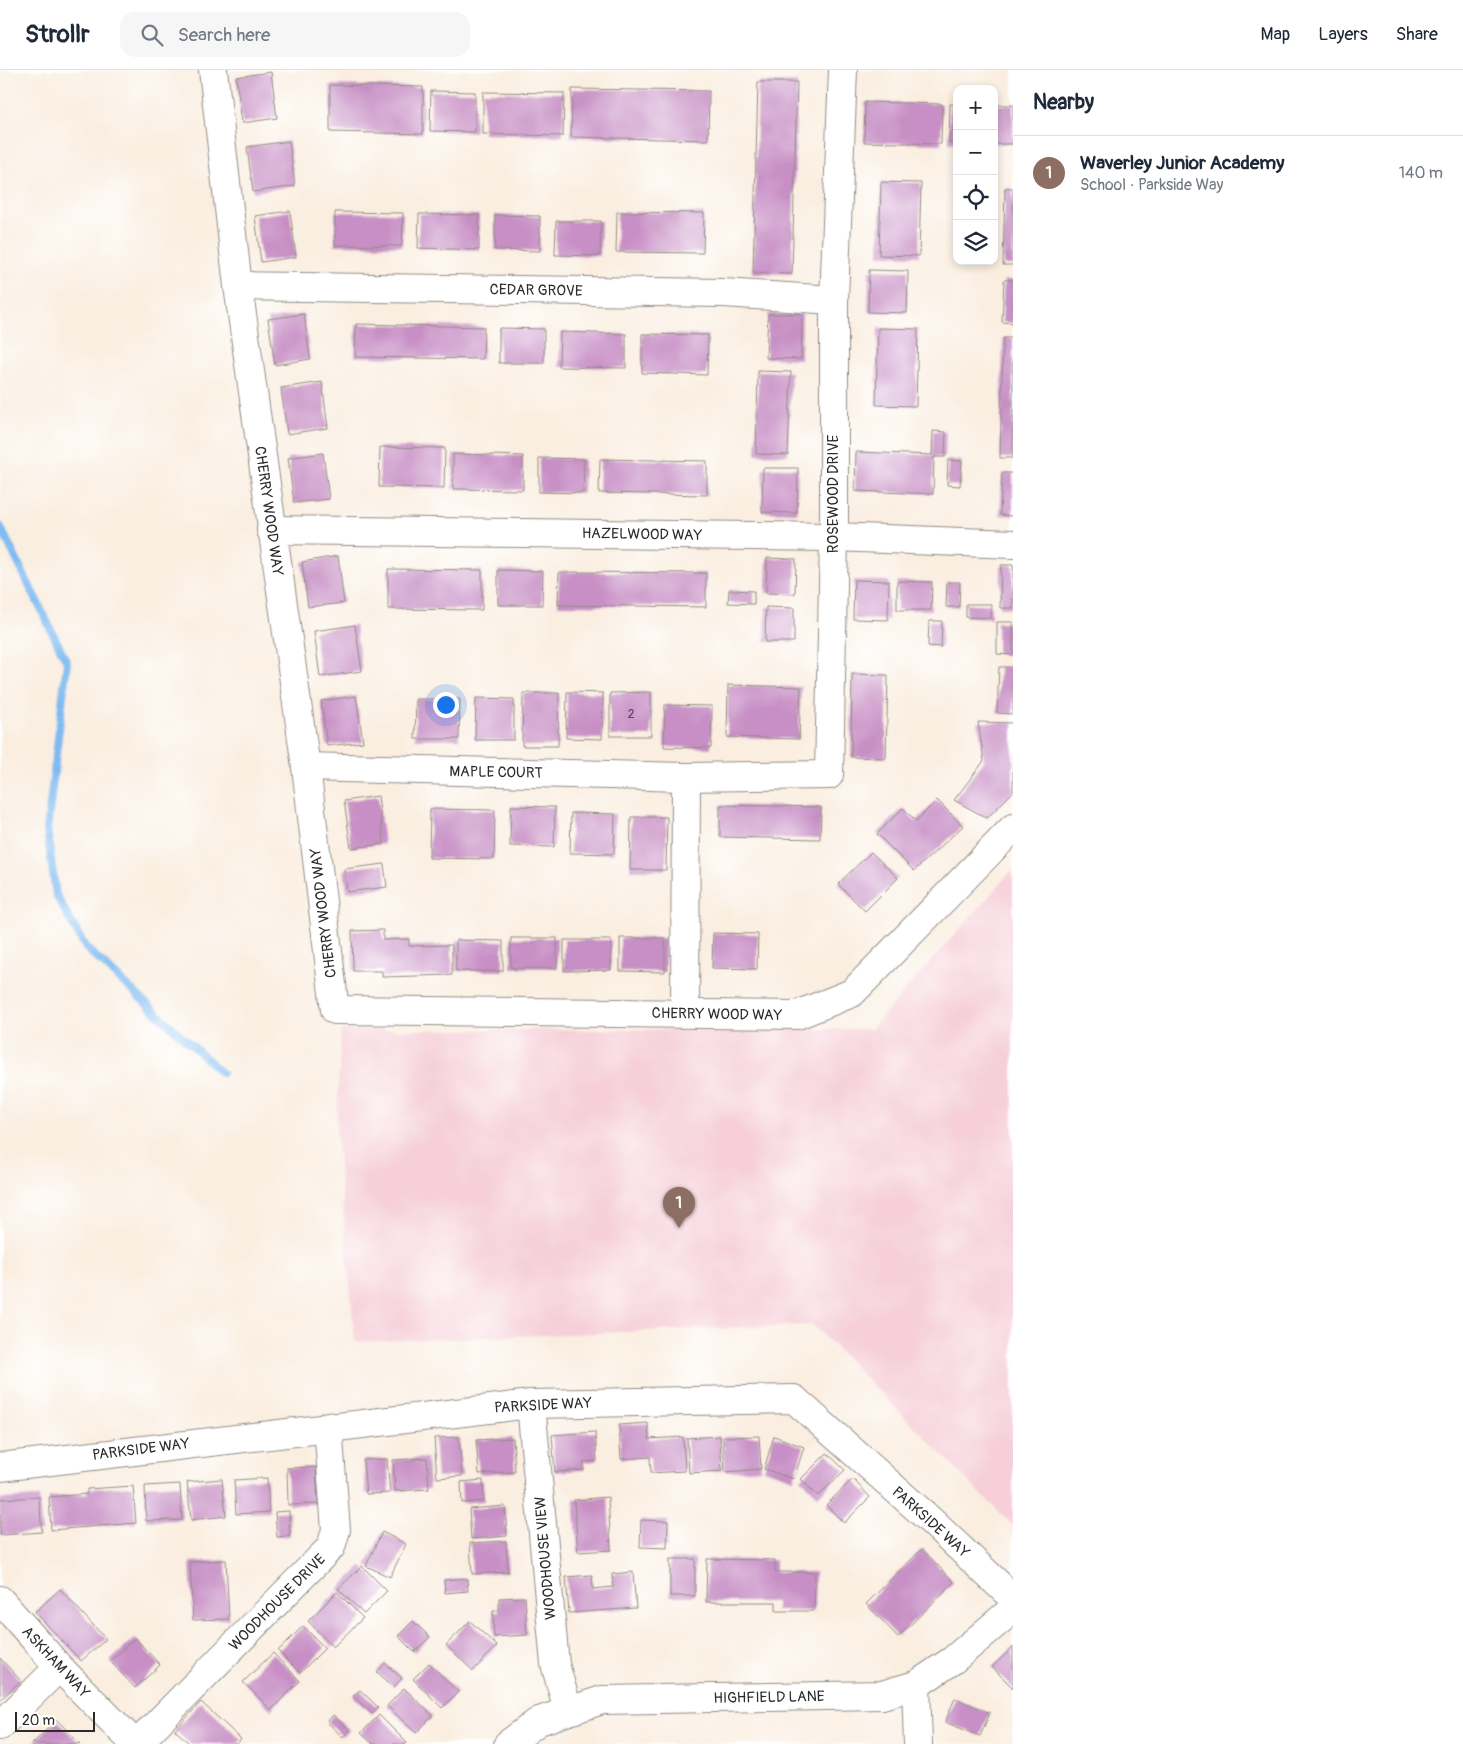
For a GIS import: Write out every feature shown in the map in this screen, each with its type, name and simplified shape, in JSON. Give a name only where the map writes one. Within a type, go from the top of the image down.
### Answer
[{"type":"street","name":"CHERRY WOOD WAY","points":[[213,70],[238,286],[306,767],[335,1010],[797,1015],[852,993],[1013,828]]},
{"type":"street","name":"ROSEWOOD DRIVE","points":[[686,777],[829,775],[834,537],[834,300],[843,70]]},
{"type":"street","name":"CEDAR GROVE","points":[[238,286],[724,293],[834,300]]},
{"type":"street","name":"HAZELWOOD WAY","points":[[271,530],[834,537],[1013,544]]},
{"type":"street","name":"MAPLE COURT","points":[[306,767],[686,777]]},
{"type":"street","points":[[685,1013],[686,777]]},
{"type":"street","name":"PARKSIDE WAY","points":[[0,1467],[328,1426],[531,1404],[794,1399],[929,1519],[1013,1598]]},
{"type":"street","name":"WOODHOUSE VIEW","points":[[531,1404],[555,1664],[568,1710]]},
{"type":"street","name":"WOODHOUSE DRIVE","points":[[136,1744],[332,1547],[336,1530],[328,1426]]},
{"type":"street","name":"ASKHAM WAY","points":[[0,1600],[58,1668],[136,1744]]},
{"type":"street","name":"HIGHFIELD LANE","points":[[508,1744],[539,1721],[602,1700],[882,1695],[916,1685],[953,1660],[1013,1609]]},
{"type":"street","points":[[0,1726],[58,1668]]},
{"type":"street","points":[[916,1685],[918,1744]]},
{"type":"shaded area","points":[[1013,869],[1013,1526],[813,1325],[355,1342],[336,1132],[341,1030],[871,1029]]},
{"type":"building","points":[[271,72],[277,118],[242,123],[236,77]]},
{"type":"building","points":[[758,82],[797,82],[792,274],[753,273]]},
{"type":"building","points":[[330,85],[423,87],[423,134],[330,132]]},
{"type":"building","points":[[572,89],[709,91],[708,140],[571,137]]},
{"type":"building","points":[[431,91],[475,92],[475,132],[430,131]]},
{"type":"building","points":[[483,92],[564,93],[563,136],[483,134]]},
{"type":"building","points":[[865,102],[942,104],[941,144],[864,142]]},
{"type":"building","points":[[950,104],[953,104],[953,143],[949,143]]},
{"type":"building","points":[[998,105],[1013,105],[1013,144],[998,144]]},
{"type":"building","points":[[289,141],[295,186],[253,192],[247,147]]},
{"type":"building","points":[[881,182],[921,183],[919,256],[879,255]]},
{"type":"building","points":[[1005,188],[1013,188],[1013,265],[1003,265]]},
{"type":"building","points":[[290,211],[296,257],[261,262],[255,216]]},
{"type":"building","points":[[335,212],[403,213],[402,246],[335,245]]},
{"type":"building","points":[[617,212],[704,213],[703,253],[616,252]]},
{"type":"building","points":[[419,214],[479,215],[479,250],[418,248]]},
{"type":"building","points":[[495,215],[540,216],[540,251],[495,250]]},
{"type":"building","points":[[556,221],[601,221],[600,256],[555,255]]},
{"type":"building","points":[[869,270],[908,271],[907,313],[868,312]]},
{"type":"building","points":[[1004,280],[1013,280],[1013,323],[1002,322]]},
{"type":"building","points":[[304,314],[310,359],[275,365],[268,319]]},
{"type":"building","points":[[768,314],[802,314],[801,359],[766,358]]},
{"type":"building","points":[[356,324],[484,327],[483,359],[355,357]]},
{"type":"building","points":[[499,328],[544,329],[544,363],[499,363]]},
{"type":"building","points":[[878,328],[918,329],[916,406],[876,405]]},
{"type":"building","points":[[560,332],[626,334],[626,368],[559,367]]},
{"type":"building","points":[[642,334],[708,335],[707,375],[642,373]]},
{"type":"building","points":[[1003,338],[1013,338],[1013,458],[1000,458]]},
{"type":"building","points":[[758,371],[791,372],[788,455],[756,454]]},
{"type":"building","points":[[322,382],[328,428],[287,434],[281,388]]},
{"type":"building","points":[[933,431],[946,432],[945,457],[934,457],[933,494],[855,491],[856,452],[932,455]]},
{"type":"building","points":[[380,447],[445,448],[444,488],[379,487]]},
{"type":"building","points":[[323,453],[329,499],[294,503],[288,458]]},
{"type":"building","points":[[453,454],[523,456],[523,490],[453,489]]},
{"type":"building","points":[[539,458],[584,459],[583,493],[539,492]]},
{"type":"building","points":[[600,459],[707,461],[707,495],[599,493]]},
{"type":"building","points":[[948,460],[962,461],[960,486],[947,485]]},
{"type":"building","points":[[763,468],[798,468],[797,513],[762,512]]},
{"type":"building","points":[[1002,473],[1013,473],[1013,516],[1000,515]]},
{"type":"building","points":[[338,556],[344,603],[308,607],[302,562]]},
{"type":"building","points":[[767,558],[796,559],[795,594],[766,593]]},
{"type":"building","points":[[1001,565],[1013,565],[1013,608],[1000,608]]},
{"type":"building","points":[[388,569],[482,570],[482,610],[388,609]]},
{"type":"building","points":[[498,570],[543,571],[542,605],[498,605]]},
{"type":"building","points":[[559,572],[706,573],[706,607],[558,605]]},
{"type":"building","points":[[854,580],[889,581],[888,620],[853,619]]},
{"type":"building","points":[[897,581],[932,582],[931,610],[897,610]]},
{"type":"building","points":[[947,582],[960,582],[959,607],[946,607]]},
{"type":"building","points":[[729,590],[754,591],[754,604],[728,603]]},
{"type":"building","points":[[966,604],[991,604],[991,618],[966,617]]},
{"type":"building","points":[[766,607],[794,608],[794,642],[765,642]]},
{"type":"building","points":[[929,621],[942,621],[941,647],[928,646]]},
{"type":"building","points":[[997,622],[1013,622],[1013,655],[997,654]]},
{"type":"building","points":[[355,625],[362,671],[320,677],[314,631]]},
{"type":"building","points":[[999,667],[1013,667],[1013,714],[997,713]]},
{"type":"building","points":[[852,674],[888,675],[886,758],[851,757]]},
{"type":"building","points":[[728,685],[801,687],[799,739],[727,737]]},
{"type":"building","points":[[567,692],[603,693],[602,739],[566,738]]},
{"type":"building","points":[[651,692],[651,736],[610,736],[610,693]]},
{"type":"building","points":[[523,693],[559,693],[558,746],[522,746]]},
{"type":"building","points":[[356,696],[363,742],[327,746],[321,701]]},
{"type":"building","points":[[476,698],[514,699],[514,740],[475,740]]},
{"type":"building","points":[[416,699],[460,699],[459,739],[415,739]]},
{"type":"building","points":[[665,705],[712,706],[711,748],[664,747]]},
{"type":"building","points":[[978,722],[1013,723],[1013,792],[987,818],[954,800],[984,761]]},
{"type":"building","points":[[378,796],[384,844],[351,848],[344,801]]},
{"type":"building","points":[[937,800],[963,826],[914,871],[877,834],[903,808],[916,821]]},
{"type":"building","points":[[720,805],[821,807],[820,839],[720,837]]},
{"type":"building","points":[[511,806],[555,807],[554,847],[510,846]]},
{"type":"building","points":[[430,809],[495,810],[494,859],[429,858]]},
{"type":"building","points":[[571,813],[615,814],[614,854],[570,853]]},
{"type":"building","points":[[631,817],[667,817],[666,870],[630,870]]},
{"type":"building","points":[[871,852],[898,878],[865,911],[838,884]]},
{"type":"building","points":[[384,864],[387,887],[347,892],[344,869]]},
{"type":"building","points":[[383,930],[383,940],[409,939],[409,946],[452,945],[452,975],[382,977],[382,971],[353,971],[352,931]]},
{"type":"building","points":[[713,933],[758,934],[757,969],[712,968]]},
{"type":"building","points":[[511,938],[557,938],[557,968],[511,968]]},
{"type":"building","points":[[620,938],[665,938],[665,972],[620,971]]},
{"type":"building","points":[[456,940],[503,941],[503,971],[456,971]]},
{"type":"building","points":[[564,940],[611,940],[611,970],[564,971]]},
{"type":"building","points":[[648,1423],[649,1439],[683,1437],[685,1471],[651,1473],[650,1457],[621,1459],[619,1425]]},
{"type":"building","points":[[595,1432],[597,1461],[584,1462],[584,1470],[555,1472],[552,1435]]},
{"type":"building","points":[[720,1436],[722,1471],[689,1473],[687,1438]]},
{"type":"building","points":[[759,1436],[761,1469],[725,1472],[723,1437]]},
{"type":"building","points":[[774,1436],[804,1447],[794,1479],[764,1469]]},
{"type":"building","points":[[459,1437],[462,1476],[437,1478],[434,1438]]},
{"type":"building","points":[[513,1438],[515,1472],[479,1474],[476,1440]]},
{"type":"building","points":[[827,1453],[845,1470],[818,1496],[801,1479]]},
{"type":"building","points":[[427,1458],[429,1489],[395,1491],[393,1460]]},
{"type":"building","points":[[387,1459],[390,1493],[366,1494],[363,1460]]},
{"type":"building","points":[[316,1467],[318,1504],[288,1505],[287,1468]]},
{"type":"building","points":[[267,1478],[269,1512],[236,1514],[234,1480]]},
{"type":"building","points":[[222,1479],[226,1516],[191,1520],[187,1482]]},
{"type":"building","points":[[853,1479],[870,1497],[844,1523],[826,1505]]},
{"type":"building","points":[[483,1480],[484,1501],[462,1503],[461,1482]]},
{"type":"building","points":[[180,1484],[182,1520],[146,1521],[145,1486]]},
{"type":"building","points":[[133,1486],[136,1523],[51,1530],[49,1497],[87,1494],[87,1489]]},
{"type":"building","points":[[39,1497],[42,1532],[0,1535],[0,1499]]},
{"type":"building","points":[[608,1497],[611,1550],[578,1552],[574,1500]]},
{"type":"building","points":[[505,1506],[507,1536],[471,1539],[469,1509]]},
{"type":"building","points":[[289,1511],[290,1536],[277,1537],[275,1512]]},
{"type":"building","points":[[641,1520],[668,1521],[667,1548],[640,1547]]},
{"type":"building","points":[[382,1532],[406,1544],[390,1577],[366,1566]]},
{"type":"building","points":[[506,1541],[508,1572],[472,1574],[470,1543]]},
{"type":"building","points":[[922,1549],[954,1582],[898,1637],[866,1604]]},
{"type":"building","points":[[670,1559],[695,1559],[695,1596],[670,1596]]},
{"type":"building","points":[[707,1559],[775,1560],[775,1572],[815,1572],[814,1611],[776,1611],[776,1602],[706,1602]]},
{"type":"building","points":[[226,1560],[229,1619],[193,1620],[190,1562]]},
{"type":"building","points":[[362,1566],[387,1591],[364,1614],[338,1589]]},
{"type":"building","points":[[633,1572],[636,1608],[569,1613],[566,1577],[592,1575],[593,1589],[613,1587],[612,1574]]},
{"type":"building","points":[[467,1578],[468,1591],[445,1593],[444,1580]]},
{"type":"building","points":[[60,1589],[106,1639],[81,1661],[35,1612]]},
{"type":"building","points":[[337,1592],[363,1618],[333,1647],[308,1621]]},
{"type":"building","points":[[525,1597],[527,1635],[494,1637],[493,1611],[499,1611],[499,1598]]},
{"type":"building","points":[[413,1621],[430,1637],[414,1652],[398,1636]]},
{"type":"building","points":[[470,1621],[497,1646],[473,1671],[446,1645]]},
{"type":"building","points":[[303,1626],[325,1648],[300,1673],[278,1651]]},
{"type":"building","points":[[135,1638],[160,1665],[135,1688],[110,1661]]},
{"type":"building","points":[[1013,1647],[1013,1688],[992,1667]]},
{"type":"building","points":[[273,1653],[300,1681],[271,1710],[243,1682]]},
{"type":"building","points":[[0,1658],[21,1681],[0,1700]]},
{"type":"building","points":[[385,1663],[402,1678],[394,1687],[377,1672]]},
{"type":"building","points":[[429,1663],[458,1692],[442,1708],[413,1679]]},
{"type":"building","points":[[404,1688],[433,1716],[416,1733],[387,1706]]},
{"type":"building","points":[[360,1690],[378,1707],[372,1714],[353,1696]]},
{"type":"building","points":[[955,1698],[990,1713],[980,1736],[945,1722]]},
{"type":"building","points":[[201,1702],[241,1739],[237,1744],[190,1744],[175,1730]]},
{"type":"building","points":[[333,1715],[350,1730],[343,1737],[327,1722]]},
{"type":"building","points":[[379,1715],[406,1744],[373,1744],[361,1733]]},
{"type":"building","points":[[57,1720],[80,1744],[32,1744]]},
{"type":"waterway","points":[[0,526],[67,662],[47,830],[56,895],[86,948],[222,1073]]},
{"type":"place","name":"Waverley Junior Academy","points":[[679,1228]]}]
